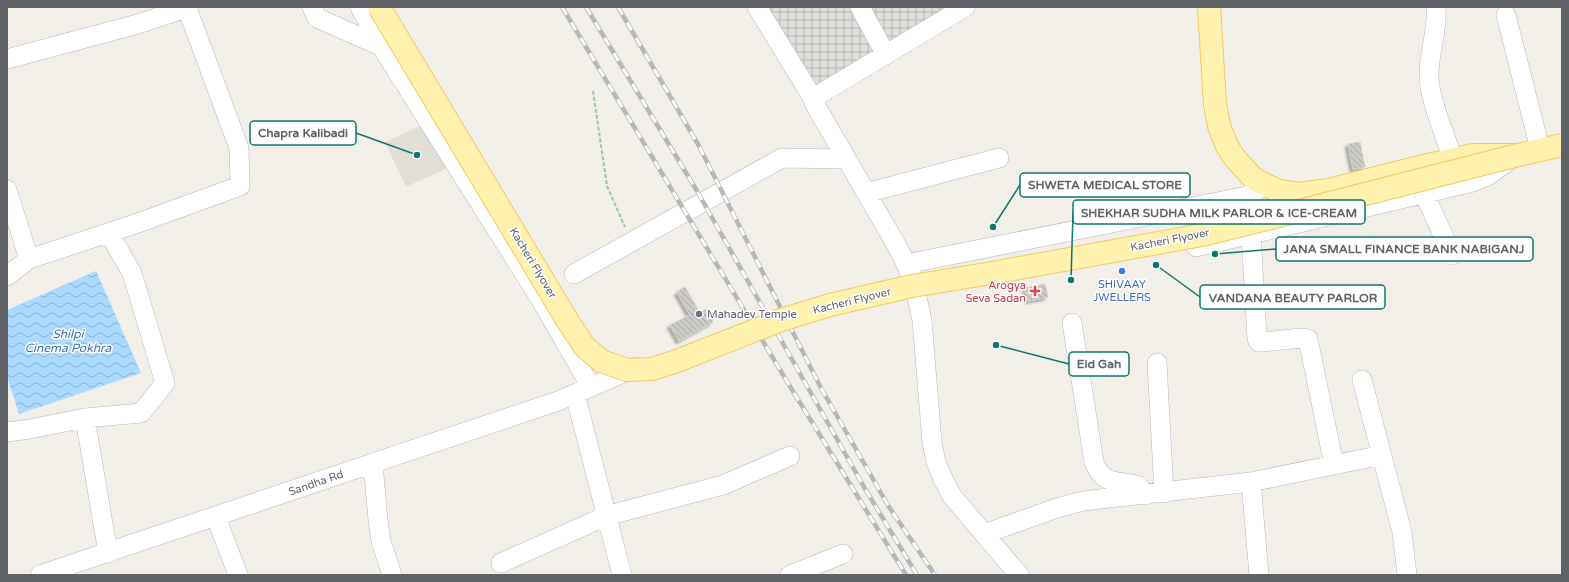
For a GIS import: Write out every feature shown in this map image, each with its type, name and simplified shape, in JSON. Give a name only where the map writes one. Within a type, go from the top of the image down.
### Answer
[{"type":"main road","name":"Kacheri Flyover","points":[[379,7],[584,346],[601,361],[627,370],[652,369],[781,320],[830,305],[912,286],[1202,235],[1518,155]]},
{"type":"main road","points":[[1209,7],[1214,104],[1219,126],[1227,146],[1234,157],[1251,176],[1278,191],[1299,194],[1329,190],[1473,155],[1518,155],[1562,145]]},
{"type":"street","points":[[7,59],[138,24],[188,7],[239,148],[240,186],[109,233],[29,259],[7,276]]},
{"type":"street","points":[[312,7],[317,18],[381,46]]},
{"type":"street","points":[[360,7],[381,46],[541,300],[583,391],[606,516],[622,575]]},
{"type":"street","points":[[757,7],[814,100],[816,107],[866,193],[913,279],[922,320],[932,442],[936,462],[943,479],[952,496],[1019,575]]},
{"type":"street","points":[[860,7],[886,55]]},
{"type":"street","points":[[1436,7],[1436,26],[1429,79],[1432,96],[1454,160]]},
{"type":"street","points":[[814,100],[820,94],[886,55],[958,9]]},
{"type":"street","points":[[1506,15],[1540,149]]},
{"type":"street","points":[[917,295],[1205,246],[1473,182],[1487,176],[1518,155]]},
{"type":"street","points":[[574,274],[782,158],[846,159]]},
{"type":"street","points":[[866,193],[999,158]]},
{"type":"street","points":[[906,264],[1247,196],[1266,185]]},
{"type":"street","points":[[7,190],[29,259]]},
{"type":"street","points":[[1424,193],[1452,255]]},
{"type":"street","points":[[7,432],[85,418],[141,413],[165,383],[132,273],[109,233]]},
{"type":"street","points":[[1251,234],[1257,338],[1259,342],[1302,338],[1308,339],[1334,464]]},
{"type":"street","points":[[1072,322],[1096,468],[1104,478],[1139,486],[1145,495]]},
{"type":"street","name":"Sandha Rd","points":[[40,575],[61,572],[108,553],[558,402],[728,329]]},
{"type":"street","points":[[1157,363],[1164,493]]},
{"type":"street","points":[[1362,380],[1402,532],[1407,575]]},
{"type":"street","points":[[85,418],[108,553]]},
{"type":"street","points":[[984,534],[1057,508],[1091,501],[1251,482],[1382,454]]},
{"type":"street","points":[[501,563],[606,516],[723,485],[790,456]]},
{"type":"street","points":[[374,464],[381,541],[392,575]]},
{"type":"street","points":[[1251,482],[1259,575]]},
{"type":"street","points":[[216,517],[238,575]]},
{"type":"street","points":[[790,575],[843,554]]},
{"type":"path","points":[[593,92],[607,186],[632,242]]},
{"type":"shaded area","points":[[755,7],[963,7],[806,98]]},
{"type":"shaded area","points":[[429,122],[450,167],[406,187],[385,142]]},
{"type":"water","name":"Shilpi Cinema Pokhra","points":[[96,271],[141,373],[19,414],[7,377],[7,310]]},
{"type":"building","points":[[1360,142],[1365,167],[1353,169],[1348,144]]},
{"type":"building","points":[[1045,284],[1048,297],[1028,301],[1025,288]]},
{"type":"building","name":"Mahadev Temple","points":[[685,287],[700,313],[706,309],[713,322],[679,341],[670,325],[690,315],[677,292]]},
{"type":"railway","points":[[562,7],[794,393],[906,575]]},
{"type":"railway","points":[[586,7],[697,191],[864,487],[917,575]]},
{"type":"railway","points":[[618,7],[699,146],[821,388],[889,507],[935,575]]},
{"type":"place","name":"Chapra Kalibadi","points":[[417,155]]},
{"type":"place","name":"SHWETA MEDICAL STORE","points":[[993,227]]},
{"type":"place","name":"JANA SMALL FINANCE BANK NABIGANJ","points":[[1215,254]]},
{"type":"place","name":"VANDANA BEAUTY PARLOR","points":[[1156,265]]},
{"type":"place","name":"SHIVAAY JWELLERS","points":[[1122,271]]},
{"type":"place","name":"SHEKHAR SUDHA MILK PARLOR & ICE-CREAM","points":[[1071,280]]},
{"type":"place","name":"Arogya Seva Sadan","points":[[1035,291]]},
{"type":"place","name":"Mahadev Temple","points":[[699,314]]},
{"type":"place","name":"Eid Gah","points":[[996,345]]}]
